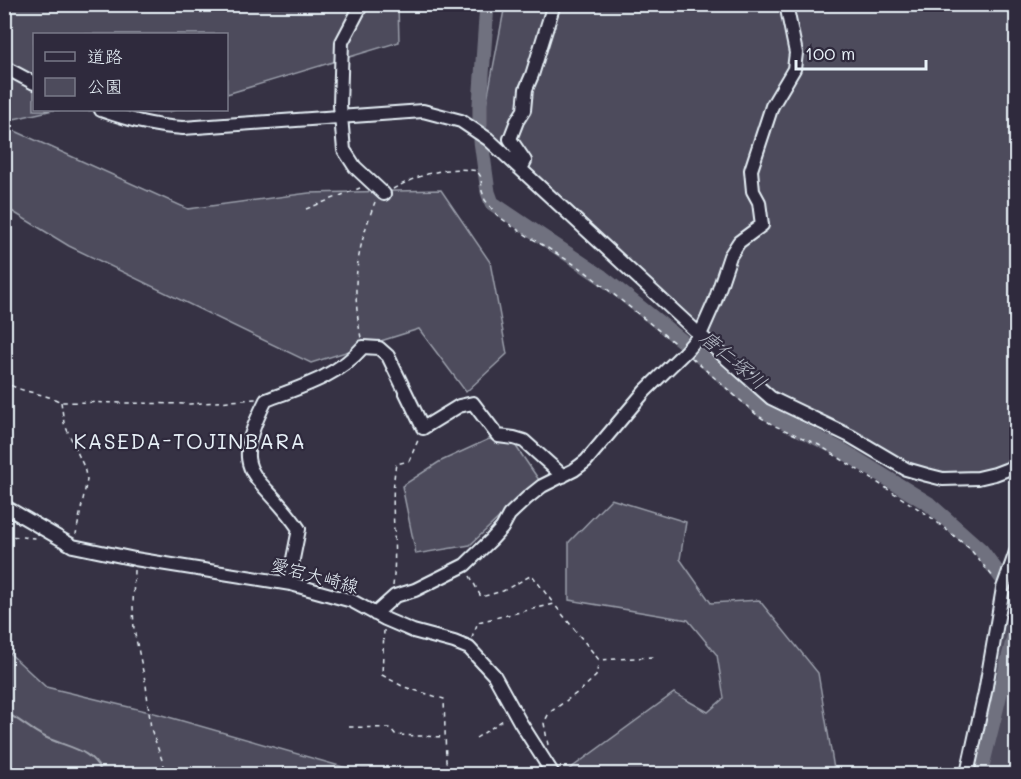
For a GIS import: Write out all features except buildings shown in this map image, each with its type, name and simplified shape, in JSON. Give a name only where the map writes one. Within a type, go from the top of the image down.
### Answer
[{"type":"street","points":[[362,4],[342,42],[341,117],[344,150],[355,167],[384,194]]},
{"type":"street","points":[[520,169],[525,161],[510,139],[524,110],[526,89],[554,4]]},
{"type":"street","points":[[380,616],[395,596],[415,590],[465,565],[491,540],[502,528],[509,515],[527,498],[542,486],[563,476],[586,460],[645,391],[700,335],[715,301],[730,256],[739,242],[762,225],[759,202],[753,191],[751,170],[772,106],[794,69],[796,53],[786,4]]},
{"type":"street","points":[[4,67],[33,82]]},
{"type":"street","points":[[104,111],[135,122],[183,128],[423,111],[461,121],[488,139],[771,398],[850,436],[906,469],[943,479],[961,479],[995,474],[1017,466]]},
{"type":"street","points":[[291,584],[299,529],[249,468],[246,450],[253,426],[266,400],[329,374],[352,359],[363,347],[379,348],[388,356],[423,428],[459,406],[473,403],[498,436],[524,441],[563,476]]},
{"type":"street","name":"愛宕大崎線","points":[[4,506],[73,546],[135,559],[291,584],[352,601],[413,631],[469,648],[494,675],[553,774]]},
{"type":"street","points":[[967,774],[985,692],[1003,588],[1017,552]]},
{"type":"path","points":[[363,347],[355,288],[356,267],[360,244],[379,193],[384,194],[419,176],[437,172],[477,171],[481,177],[485,200],[497,215],[582,269],[685,352],[757,415],[773,425],[819,445],[928,515],[969,548],[1003,588]]},
{"type":"path","points":[[306,209],[372,183]]},
{"type":"path","points":[[4,380],[16,387],[50,395],[61,402],[190,404],[266,400]]},
{"type":"path","points":[[61,402],[64,423],[84,467],[87,480],[73,546]]},
{"type":"path","points":[[395,596],[393,586],[396,464],[409,461],[423,428]]},
{"type":"path","points":[[4,536],[39,538]]},
{"type":"path","points":[[135,559],[134,630],[146,685],[151,729],[167,774]]},
{"type":"path","points":[[465,565],[481,597],[503,591],[532,575],[599,660],[596,676],[549,713],[544,723],[548,746],[538,752]]},
{"type":"path","points":[[469,648],[478,622],[554,604]]},
{"type":"path","points":[[380,616],[382,675],[404,687],[444,699],[446,761],[449,774]]},
{"type":"path","points":[[599,660],[653,657]]},
{"type":"path","points":[[476,738],[515,713]]},
{"type":"path","points":[[349,727],[390,728],[396,735],[445,737]]},
{"type":"green space","points":[[4,5],[398,5],[399,42],[228,94],[228,33],[33,33],[33,111],[49,111],[5,121]]},
{"type":"green space","points":[[505,5],[1016,5],[1016,459],[989,469],[966,474],[913,467],[781,398],[760,382],[482,126]]},
{"type":"green space","points":[[110,111],[172,111],[168,112]]},
{"type":"green space","points":[[4,126],[188,209],[309,193],[441,190],[490,262],[507,354],[466,392],[419,329],[311,363],[69,246],[5,207]]},
{"type":"green space","points":[[489,439],[515,445],[539,480],[470,545],[416,554],[402,486],[439,462]]},
{"type":"green space","points":[[611,499],[686,522],[680,559],[711,603],[759,600],[818,673],[834,769],[832,774],[570,774],[567,771],[674,693],[708,712],[724,698],[717,655],[688,620],[569,600],[569,542]]},
{"type":"green space","points":[[1016,560],[1016,774],[974,774],[1005,589]]},
{"type":"green space","points":[[5,649],[46,687],[158,714],[350,769],[530,772],[532,774],[5,774]]},
{"type":"waterway","name":"唐仁塚川","points":[[480,125],[487,4]]},
{"type":"waterway","name":"唐仁塚川","points":[[481,141],[488,192],[492,203],[602,277],[686,344],[763,411],[843,451],[929,504],[981,550],[1001,577]]},
{"type":"waterway","name":"唐仁塚川","points":[[1008,588],[1016,608]]},
{"type":"waterway","name":"唐仁塚川","points":[[980,774],[1016,629]]},
{"type":"waterway","points":[[4,712],[45,737],[86,754],[93,759],[102,774]]},
{"type":"district","name":"KASEDA-TOJINBARA","points":[[190,440]]}]
